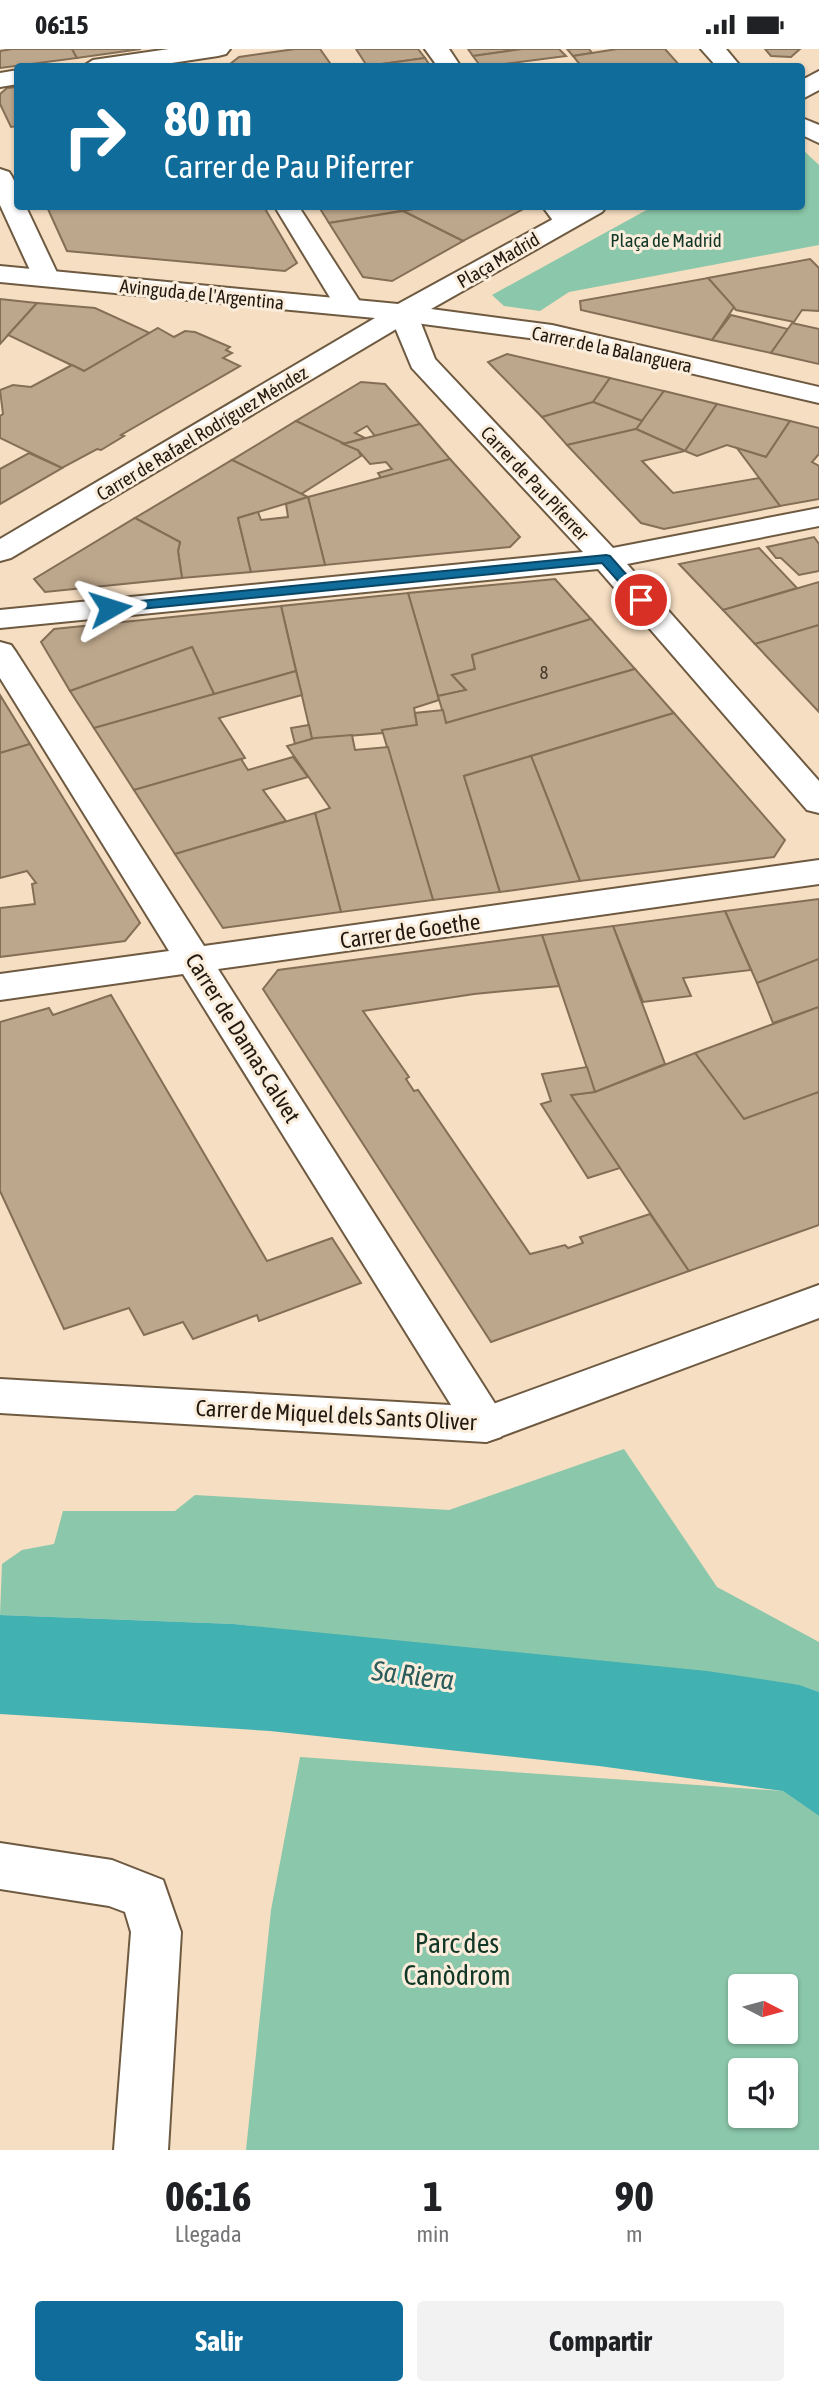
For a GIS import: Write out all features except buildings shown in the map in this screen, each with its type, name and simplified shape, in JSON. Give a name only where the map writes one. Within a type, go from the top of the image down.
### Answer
[{"type":"street","points":[[713,49],[726,63]]},
{"type":"street","points":[[127,63],[204,54]]},
{"type":"street","points":[[805,90],[819,78]]},
{"type":"street","points":[[0,177],[14,207]]},
{"type":"street","points":[[15,210],[47,279]]},
{"type":"street","points":[[289,210],[349,308]]},
{"type":"street","name":"Plaça Madrid","points":[[404,313],[560,214],[579,210]]},
{"type":"street","name":"Avinguda de l'Argentina","points":[[0,274],[404,313]]},
{"type":"street","name":"Carrer de la Balanguera","points":[[404,313],[552,333],[819,395]]},
{"type":"street","name":"Carrer de Rafael Rodríguez Méndez","points":[[0,552],[404,313]]},
{"type":"street","name":"Carrer de Pau Piferrer","points":[[404,313],[422,362],[606,559],[819,802]]},
{"type":"street","points":[[0,619],[606,559],[819,517]]},
{"type":"street","name":"Carrer de Damas Calvet","points":[[0,652],[486,1425]]},
{"type":"street","name":"Carrer de Goethe","points":[[0,987],[195,962],[819,872]]},
{"type":"street","name":"Carrer de Miquel dels Sants Oliver","points":[[0,1396],[486,1425],[819,1301]]},
{"type":"street","points":[[0,1866],[112,1883],[145,1897],[156,1932],[141,2150]]},
{"type":"green space","name":"Plaça de Madrid","points":[[805,152],[819,165],[819,245],[569,292],[540,311],[504,306],[492,295],[647,210],[805,210]]},
{"type":"green space","points":[[624,1449],[717,1587],[819,1642],[819,1692],[800,1685],[234,1624],[0,1615],[2,1564],[22,1550],[54,1544],[63,1511],[175,1511],[195,1495],[449,1510]]},
{"type":"green space","name":"Parc des Canòdrom","points":[[300,1757],[783,1791],[819,1816],[819,2150],[246,2150],[271,1910]]},
{"type":"water","name":"Sa Riera","points":[[0,1615],[234,1624],[707,1671],[800,1685],[819,1692],[819,1816],[783,1791],[599,1766],[270,1731],[0,1714]]},
{"type":"route","points":[[110,608],[606,559],[641,600]]}]
